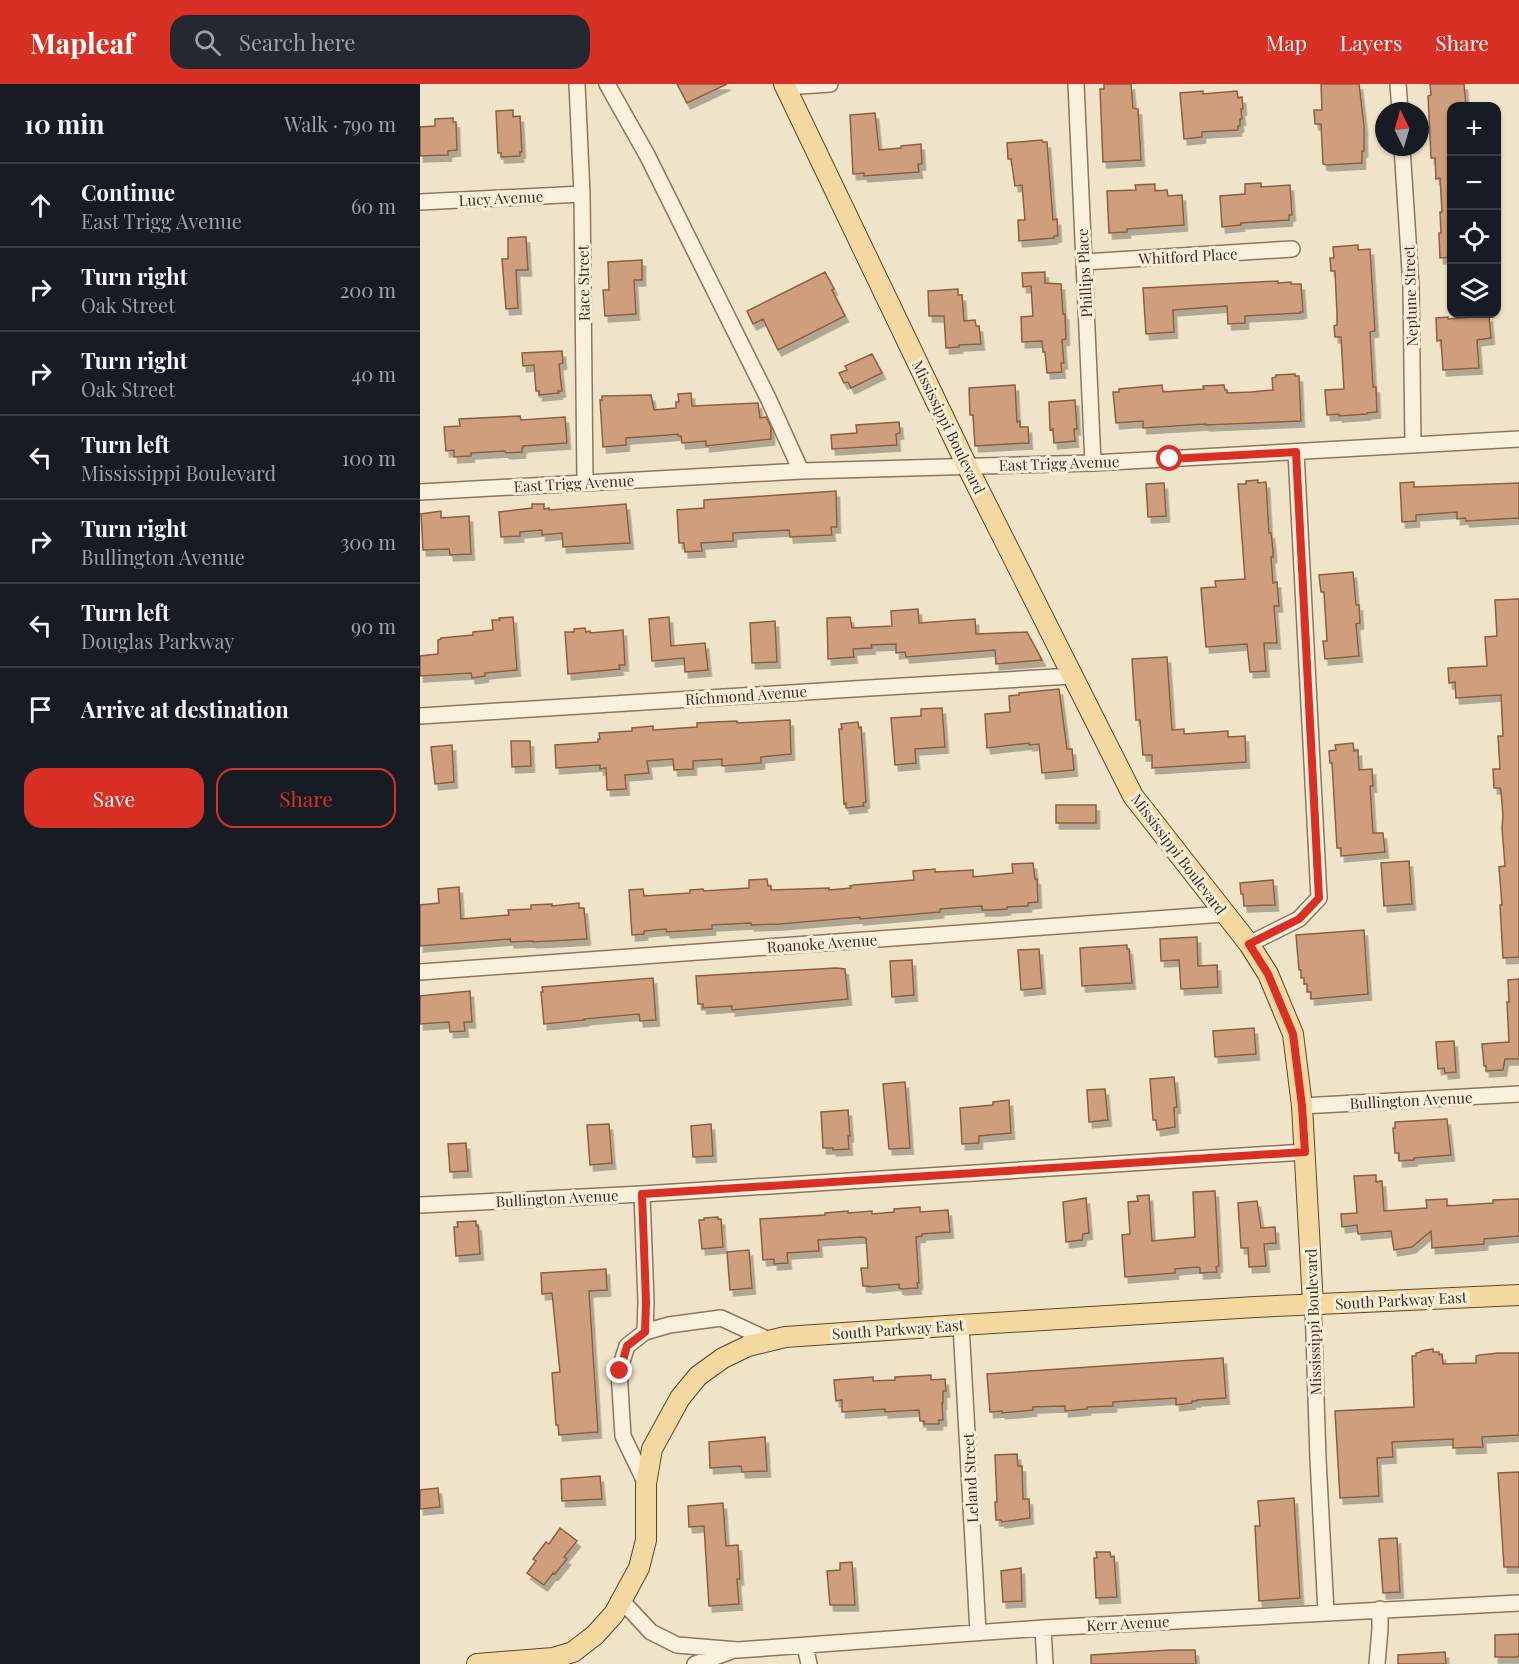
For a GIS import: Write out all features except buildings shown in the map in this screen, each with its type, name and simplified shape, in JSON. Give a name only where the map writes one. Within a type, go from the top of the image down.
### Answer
[{"type":"main road","name":"Mississippi Boulevard","points":[[785,85],[967,466],[1134,796],[1249,944],[1268,974],[1293,1034],[1302,1106],[1313,1304]]},
{"type":"main road","name":"South Parkway East","points":[[477,1664],[574,1658],[614,1614],[639,1568],[646,1540],[646,1484],[652,1449],[680,1398],[698,1376],[723,1358],[748,1346],[785,1337],[961,1325],[1313,1304],[1519,1295]]},
{"type":"street","name":"Race Street","points":[[577,84],[582,194],[585,482]]},
{"type":"street","points":[[607,84],[647,154],[768,398],[801,471]]},
{"type":"street","points":[[785,85],[830,84]]},
{"type":"street","name":"Phillips Place","points":[[1076,84],[1093,462]]},
{"type":"street","points":[[1398,84],[1399,102]]},
{"type":"street","name":"Neptune Street","points":[[1403,156],[1412,286],[1413,446]]},
{"type":"street","name":"Lucy Avenue","points":[[420,202],[582,194]]},
{"type":"street","name":"Whitford Place","points":[[1084,262],[1292,249]]},
{"type":"street","name":"East Trigg Avenue","points":[[420,492],[801,471],[1093,462],[1519,439]]},
{"type":"street","points":[[1249,944],[1299,919],[1319,898],[1296,452]]},
{"type":"street","name":"Richmond Avenue","points":[[420,716],[1072,676]]},
{"type":"street","name":"Roanoke Avenue","points":[[420,972],[1225,914]]},
{"type":"street","name":"Bullington Avenue","points":[[1302,1106],[1519,1094]]},
{"type":"street","name":"Bullington Avenue","points":[[420,1205],[642,1194],[1305,1152]]},
{"type":"street","points":[[642,1194],[645,1332]]},
{"type":"street","name":"Mississippi Boulevard","points":[[1313,1304],[1326,1612]]},
{"type":"street","points":[[646,1484],[623,1436],[620,1371],[627,1346],[645,1332],[669,1325],[721,1318],[771,1341]]},
{"type":"street","name":"Leland Street","points":[[961,1325],[978,1632]]},
{"type":"street","points":[[622,1601],[651,1632],[677,1645],[738,1650]]},
{"type":"street","name":"Kerr Avenue","points":[[738,1650],[1043,1628],[1519,1603]]},
{"type":"street","points":[[1377,1664],[1380,1610]]},
{"type":"street","points":[[1043,1628],[1046,1664]]},
{"type":"street","points":[[805,1646],[810,1664]]},
{"type":"street","points":[[695,1664],[738,1650]]},
{"type":"route","points":[[620,1371],[627,1346],[645,1332],[642,1194],[1305,1152],[1293,1034],[1268,974],[1249,944],[1299,919],[1319,898],[1296,452],[1170,459]]}]
